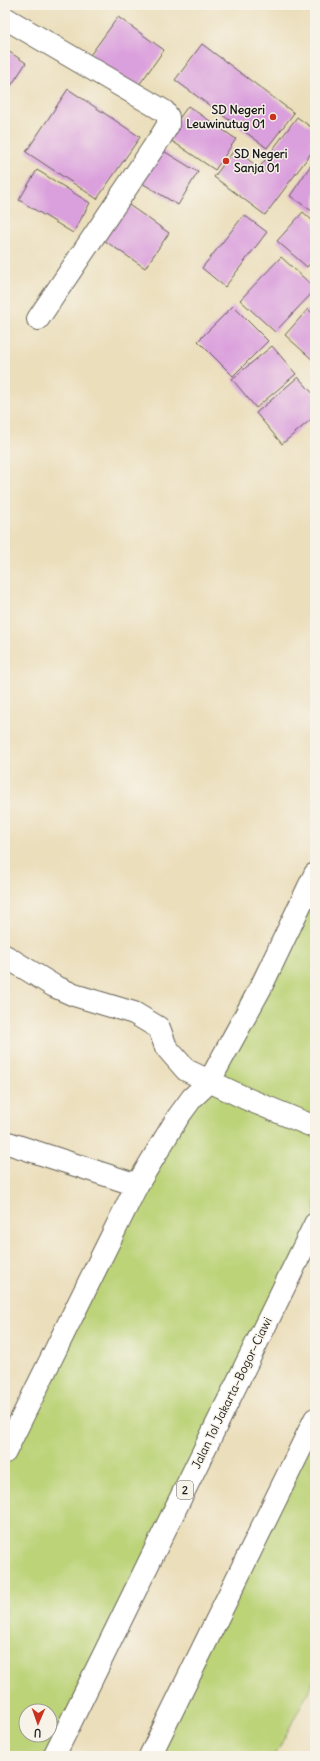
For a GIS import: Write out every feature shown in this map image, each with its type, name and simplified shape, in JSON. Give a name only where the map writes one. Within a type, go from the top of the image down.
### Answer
[{"type":"main road","points":[[5,18],[164,112],[168,117],[168,125],[162,135],[38,319]]},
{"type":"main road","points":[[5,1452],[137,1184],[178,1117],[192,1098],[209,1082],[260,990],[315,874]]},
{"type":"main road","points":[[5,956],[54,986],[74,995],[134,1013],[159,1028],[166,1047],[186,1070],[209,1082],[315,1127]]},
{"type":"main road","points":[[5,1142],[137,1184]]},
{"type":"main road","name":"Jalan Tol Jakarta–Bogor–Ciawi","points":[[54,1756],[315,1224]]},
{"type":"main road","points":[[150,1756],[315,1420]]},
{"type":"green space","points":[[315,870],[315,1224],[54,1756],[5,1756],[5,1448],[162,1145]]},
{"type":"green space","points":[[315,1419],[315,1678],[275,1756],[150,1756]]},
{"type":"building","points":[[118,17],[164,50],[134,92],[88,58]]},
{"type":"building","points":[[202,44],[294,113],[267,148],[175,80]]},
{"type":"building","points":[[5,49],[26,63],[5,95]]},
{"type":"building","points":[[68,89],[140,137],[97,199],[26,152]]},
{"type":"building","points":[[188,106],[236,139],[215,170],[166,137]]},
{"type":"building","points":[[297,117],[315,130],[315,148],[265,215],[214,177],[235,149],[259,168]]},
{"type":"building","points":[[157,147],[198,172],[178,205],[137,180]]},
{"type":"building","points":[[315,159],[315,213],[290,196]]},
{"type":"building","points":[[37,170],[90,203],[73,233],[19,200]]},
{"type":"building","points":[[126,203],[169,233],[145,268],[102,239]]},
{"type":"building","points":[[303,212],[315,223],[315,258],[307,267],[277,241]]},
{"type":"building","points":[[244,215],[267,232],[225,287],[202,268]]},
{"type":"building","points":[[281,257],[315,288],[315,290],[275,332],[240,300]]},
{"type":"building","points":[[233,306],[268,341],[233,376],[198,341]]},
{"type":"building","points":[[308,309],[315,316],[315,362],[285,335]]},
{"type":"building","points":[[272,346],[296,374],[256,408],[232,379]]},
{"type":"building","points":[[298,377],[315,396],[315,416],[282,444],[256,413]]},
{"type":"place","name":"SD Negeri Leuwinutug 01","points":[[273,117]]},
{"type":"place","name":"SD Negeri Sanja 01","points":[[226,161]]}]
